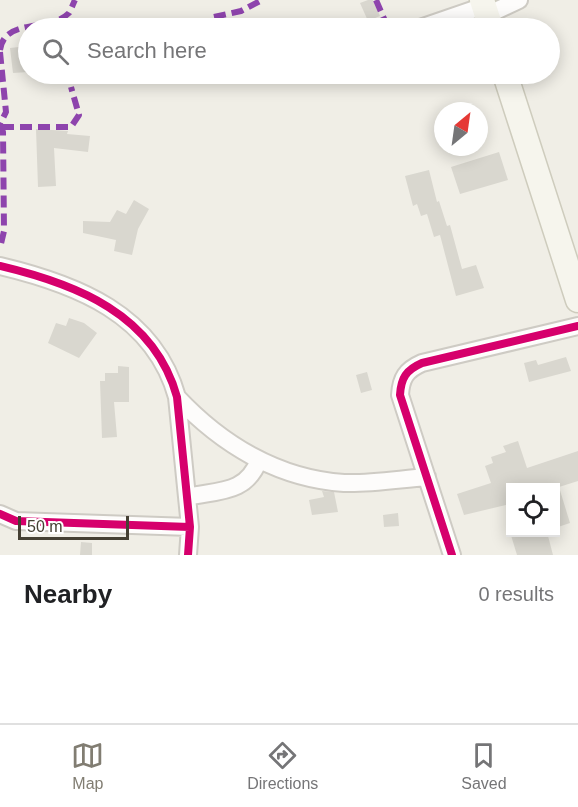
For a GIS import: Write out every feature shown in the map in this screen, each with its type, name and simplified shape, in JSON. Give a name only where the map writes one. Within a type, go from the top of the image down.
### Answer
[{"type":"main road","points":[[509,84],[578,300]]},
{"type":"street","points":[[461,18],[519,0]]},
{"type":"street","points":[[0,266],[52,279],[102,303],[137,329],[159,353],[172,379],[177,397],[190,527],[188,555]]},
{"type":"street","points":[[452,555],[400,395],[405,374],[422,363],[578,326]]},
{"type":"street","points":[[177,397],[205,426],[229,444],[259,460],[324,481],[347,483],[427,477]]},
{"type":"street","points":[[187,497],[239,486],[254,475],[259,460]]},
{"type":"street","points":[[0,514],[16,521],[190,527]]},
{"type":"building","points":[[373,0],[380,16],[367,18],[360,3]]},
{"type":"building","points":[[18,47],[18,73],[13,73],[10,48]]},
{"type":"building","points":[[36,129],[68,131],[67,134],[90,136],[88,152],[54,148],[56,186],[38,187]]},
{"type":"building","points":[[499,152],[508,180],[460,194],[451,167]]},
{"type":"building","points":[[429,170],[437,202],[439,201],[447,226],[450,225],[462,269],[476,265],[484,288],[456,296],[440,235],[434,237],[427,214],[421,216],[417,204],[413,206],[405,176]]},
{"type":"building","points":[[134,200],[149,209],[138,229],[132,255],[114,251],[116,240],[83,233],[83,221],[110,222],[117,210],[126,214]]},
{"type":"building","points":[[69,318],[84,323],[97,333],[79,358],[48,343],[56,323],[66,326]]},
{"type":"building","points":[[566,357],[571,371],[529,382],[524,363],[536,360],[538,365]]},
{"type":"building","points":[[118,366],[129,367],[129,402],[114,402],[117,437],[102,438],[100,381],[105,381],[105,373],[118,373]]},
{"type":"building","points":[[367,372],[372,390],[361,393],[356,375]]},
{"type":"building","points":[[518,441],[527,468],[578,451],[578,481],[560,487],[560,483],[506,483],[506,505],[464,515],[457,494],[491,483],[485,466],[493,463],[491,457],[506,452],[503,446]]},
{"type":"building","points":[[560,490],[570,523],[560,526]]},
{"type":"building","points":[[322,491],[334,492],[338,512],[312,515],[309,500],[324,497]]},
{"type":"building","points":[[398,513],[399,526],[384,527],[383,515]]},
{"type":"building","points":[[512,537],[548,537],[553,555],[517,555]]},
{"type":"building","points":[[81,542],[92,543],[92,555],[80,555]]},
{"type":"marked path","points":[[62,18],[69,13],[75,0]]},
{"type":"marked path","points":[[214,17],[241,11],[262,0]]},
{"type":"marked path","points":[[376,0],[384,18]]},
{"type":"marked path","points":[[0,50],[10,33],[18,29]]},
{"type":"marked path","points":[[0,52],[6,112],[0,124]]},
{"type":"marked path","points":[[2,127],[71,127],[79,115],[71,87]]},
{"type":"marked path","points":[[0,124],[3,132],[4,231],[0,248]]},
{"type":"cycle path","points":[[0,266],[56,282],[108,307],[131,324],[150,344],[166,368],[177,397],[190,527],[188,555]]},
{"type":"cycle path","points":[[452,555],[400,395],[405,375],[422,363],[578,326]]},
{"type":"cycle path","points":[[0,514],[16,521],[190,527]]}]
